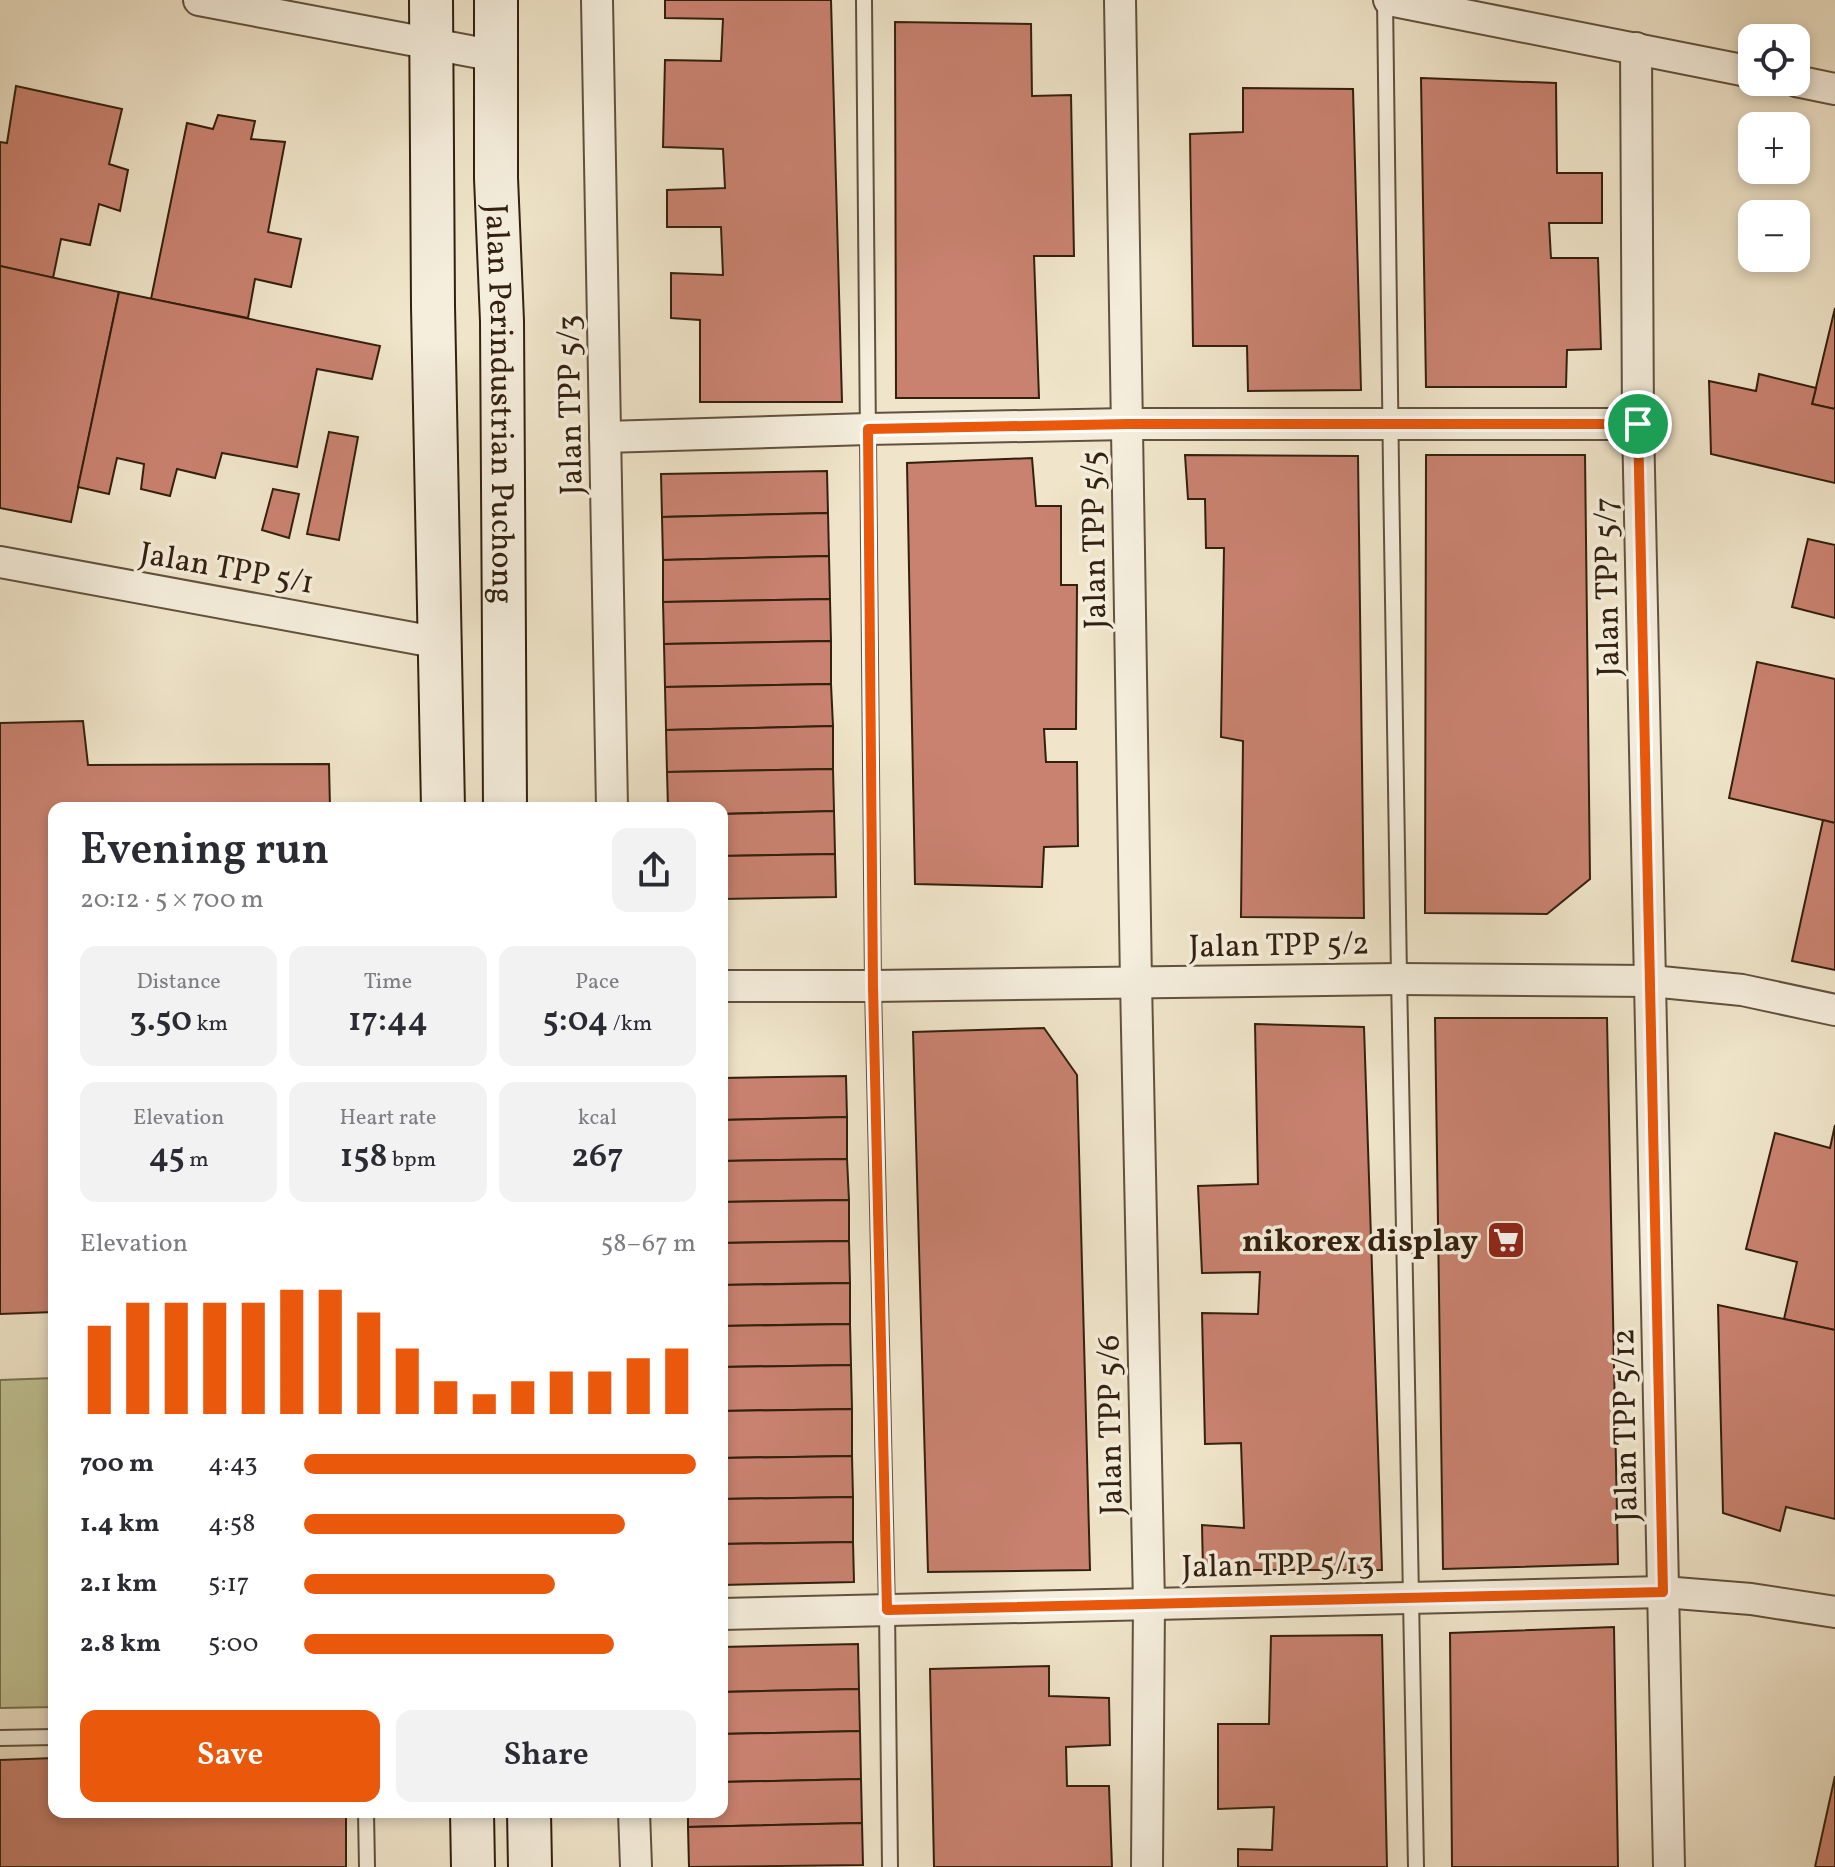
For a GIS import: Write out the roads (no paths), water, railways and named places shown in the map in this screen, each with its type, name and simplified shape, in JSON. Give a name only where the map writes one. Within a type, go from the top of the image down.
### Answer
[{"type":"street","points":[[199,0],[496,56]]},
{"type":"street","name":"Jalan Perindustrian Puchong","points":[[431,0],[433,306],[443,802]]},
{"type":"street","name":"Jalan Perindustrian Puchong","points":[[496,0],[496,178],[502,321],[505,802]]},
{"type":"street","name":"Jalan TPP 5/3","points":[[597,0],[612,802]]},
{"type":"street","name":"Jalan TPP 5/5","points":[[1120,0],[1136,982]]},
{"type":"street","points":[[1387,0],[1738,69]]},
{"type":"street","name":"Jalan TPP 5/7","points":[[1636,48],[1638,424],[1651,981]]},
{"type":"street","points":[[1810,84],[1835,89]]},
{"type":"street","points":[[605,437],[1127,424],[1638,424]]},
{"type":"street","name":"Jalan TPP 5/1","points":[[0,562],[440,643]]},
{"type":"street","name":"Jalan TPP 5/2","points":[[728,986],[1399,979],[1651,981],[1742,990],[1835,1010]]},
{"type":"street","name":"Jalan TPP 5/12","points":[[1651,981],[1669,1867]]},
{"type":"street","name":"Jalan TPP 5/6","points":[[1136,982],[1149,1603],[1147,1867]]},
{"type":"street","name":"Jalan TPP 5/13","points":[[728,1614],[1663,1592],[1751,1599],[1835,1612]]},
{"type":"street","points":[[472,1818],[473,1867]]},
{"type":"street","points":[[529,1818],[530,1867]]},
{"type":"street","points":[[634,1818],[636,1867]]},
{"type":"lane","points":[[864,0],[873,986],[890,1867]]},
{"type":"lane","points":[[1387,0],[1390,424],[1416,1867]]},
{"type":"lane","points":[[0,1738],[48,1737]]},
{"type":"lane","points":[[366,1818],[367,1867]]},
{"type":"place","name":"nikorex display","points":[[1506,1240]]}]
